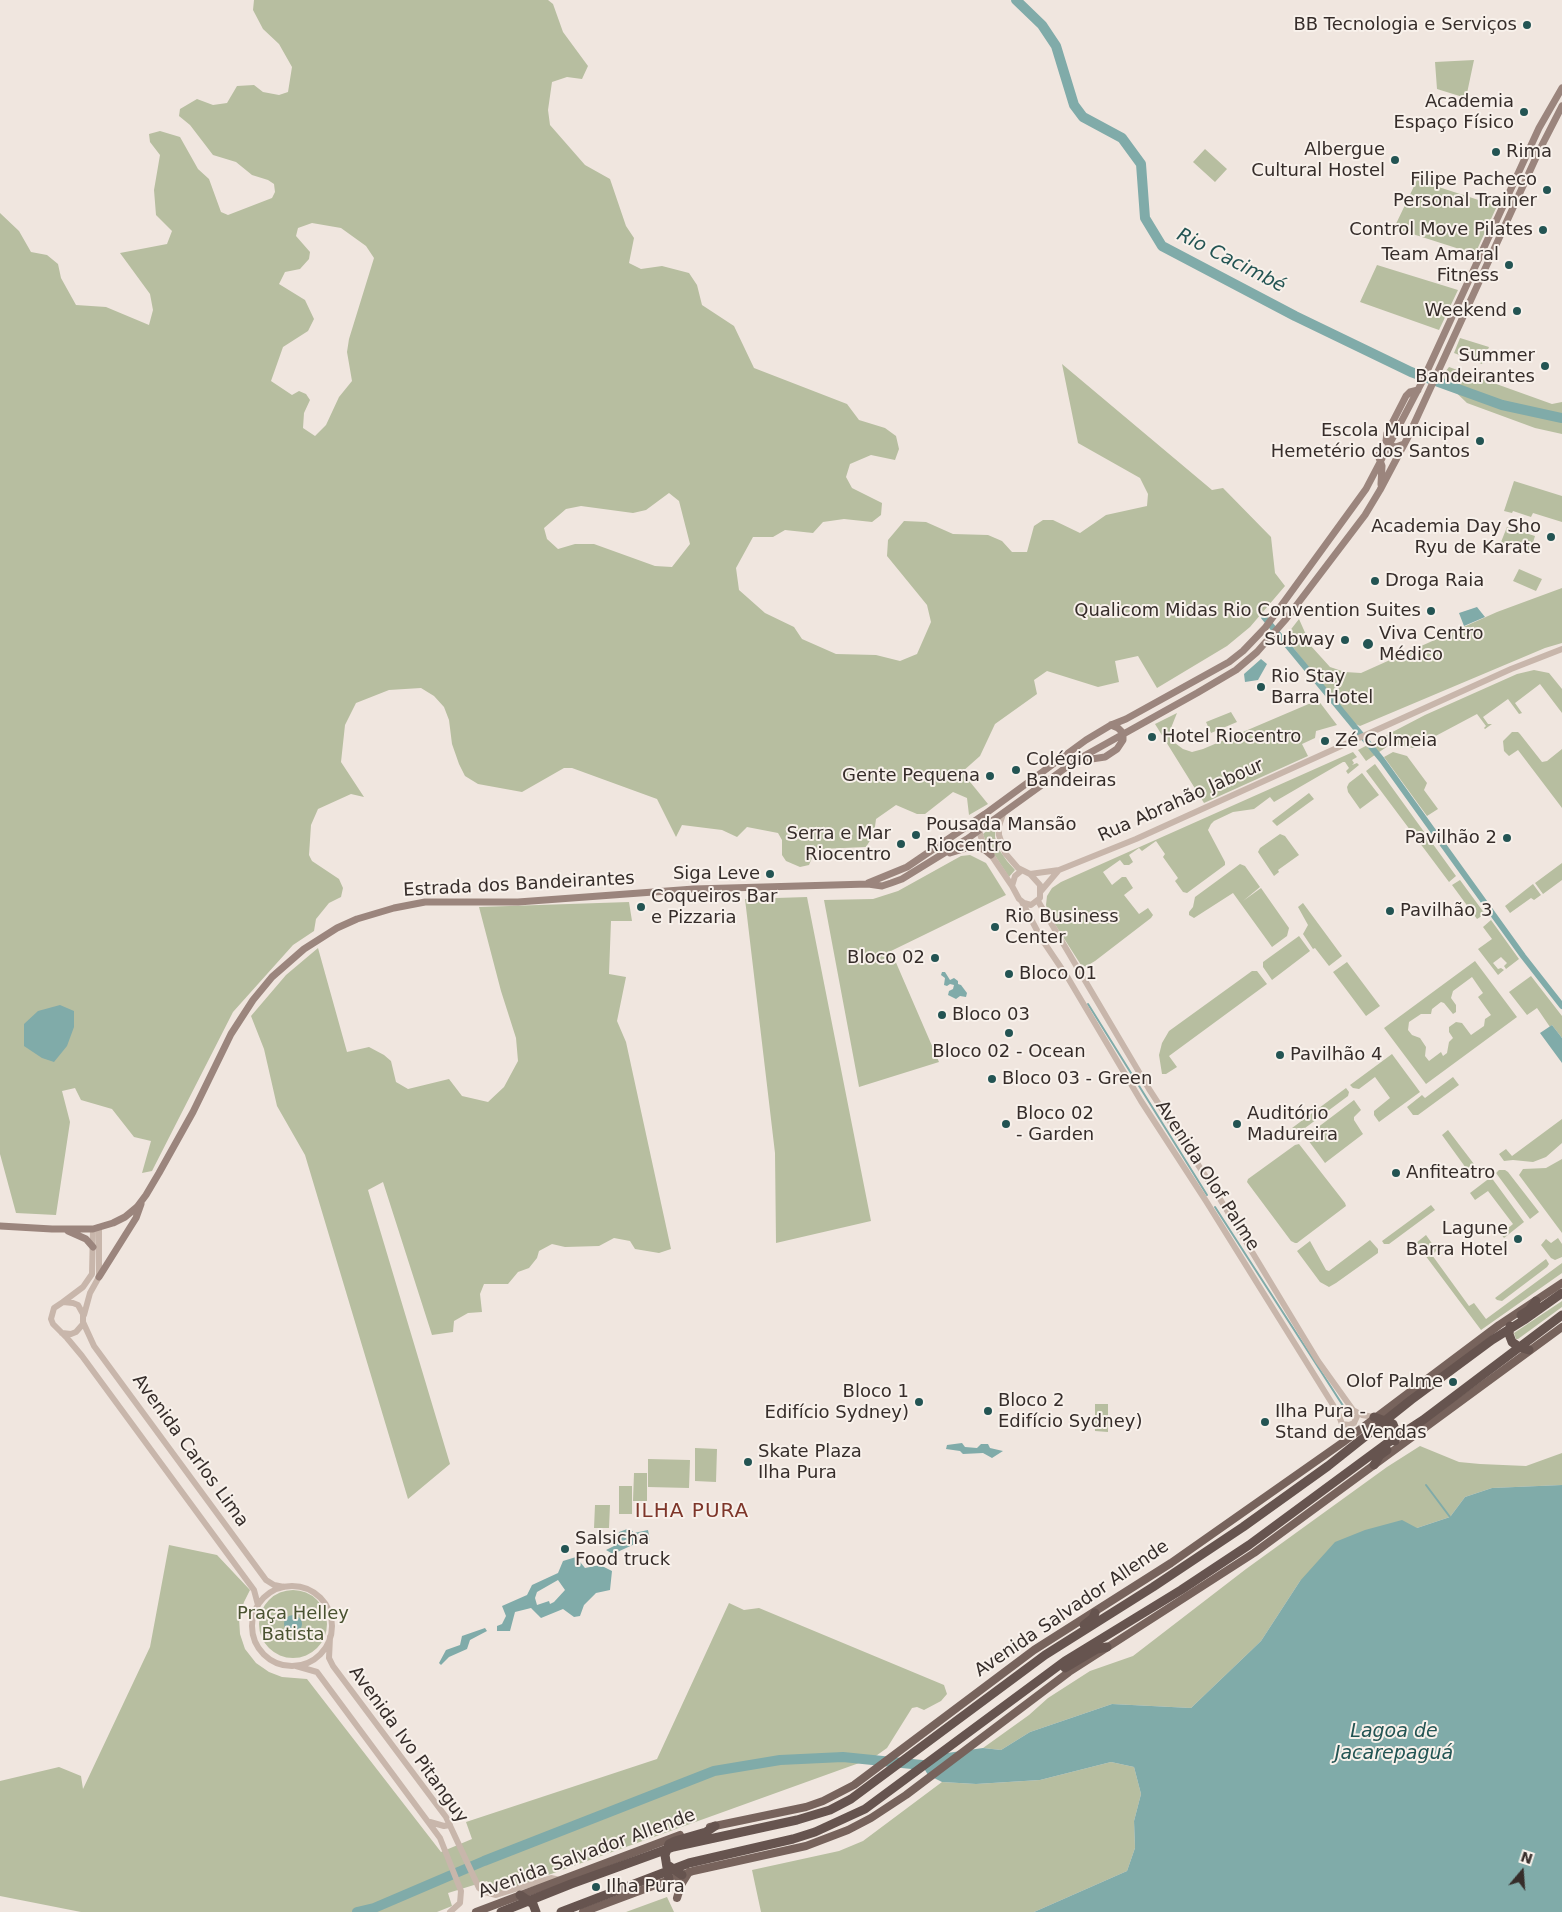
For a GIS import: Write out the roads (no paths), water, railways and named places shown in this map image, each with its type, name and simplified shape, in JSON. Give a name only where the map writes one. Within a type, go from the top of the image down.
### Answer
[{"type":"highway","name":"Avenida Salvador Allende","points":[[501,1912],[665,1850],[708,1838],[797,1820],[830,1810],[851,1799],[870,1787],[1046,1655],[1243,1527],[1328,1466],[1385,1420],[1492,1340],[1562,1293]]},
{"type":"highway","points":[[1530,1350],[1519,1347],[1511,1340],[1509,1330],[1514,1320],[1529,1310],[1536,1300]]},
{"type":"highway","points":[[561,1912],[674,1874],[711,1856],[793,1839],[815,1832],[865,1809],[1030,1686],[1248,1545],[1430,1414],[1562,1315]]},
{"type":"highway","points":[[1374,1417],[1393,1424],[1396,1430],[1391,1448],[1380,1455],[1374,1465]]},
{"type":"highway","points":[[981,1702],[983,1697],[1093,1618],[1095,1613]]},
{"type":"highway","points":[[1030,1686],[1045,1680],[1097,1649],[1107,1647]]},
{"type":"highway","points":[[674,1874],[666,1862],[665,1850],[671,1842],[704,1833],[714,1826]]},
{"type":"highway","points":[[653,1854],[674,1874]]},
{"type":"highway","points":[[520,1895],[530,1900],[536,1912]]},
{"type":"main road","points":[[1389,475],[1390,463],[1386,446],[1386,433],[1406,396],[1410,392],[1418,390],[1539,128],[1562,88]]},
{"type":"main road","name":"Estrada dos Bandeirantes","points":[[0,1226],[66,1230],[96,1228],[125,1216],[141,1201],[159,1173],[193,1112],[238,1022],[253,1000],[272,977],[297,954],[357,919],[394,908],[425,902],[518,902],[694,889],[868,884],[882,886],[902,879],[938,858],[979,831],[1075,761],[1236,670],[1257,652],[1286,619],[1354,531],[1389,475],[1539,151],[1562,106]]},
{"type":"main road","points":[[1386,446],[1394,447],[1404,444]]},
{"type":"main road","name":"Estrada dos Bandeirantes","points":[[868,884],[907,867],[985,814],[1069,751],[1111,725],[1126,719],[1228,662],[1243,651],[1277,614],[1366,489],[1386,446]]},
{"type":"main road","points":[[1379,458],[1383,472],[1380,490]]},
{"type":"main road","points":[[1075,761],[1113,754],[1121,744],[1123,733],[1111,725]]},
{"type":"main road","points":[[938,858],[973,846],[985,850],[991,855]]},
{"type":"main road","points":[[99,1277],[136,1218],[141,1201]]},
{"type":"main road","points":[[66,1230],[86,1239],[93,1247]]},
{"type":"main road","name":"Avenida Salvador Allende","points":[[476,1912],[671,1838],[714,1826],[806,1807],[823,1801],[854,1785],[1034,1650],[1171,1563],[1342,1443],[1374,1417],[1499,1325],[1562,1283]]},
{"type":"main road","points":[[583,1912],[674,1874],[806,1846],[863,1822],[906,1795],[1069,1672],[1254,1553],[1562,1327]]},
{"type":"main road","points":[[674,1874],[684,1881],[677,1898]]},
{"type":"street","name":"Rua Abrahão Jabour","points":[[1030,874],[1059,870],[1136,838],[1511,669],[1562,649]]},
{"type":"street","points":[[985,814],[979,831],[983,843],[1016,895],[1022,902],[1030,905],[1038,901],[1041,891],[1038,882],[1030,874],[1021,871],[1005,853],[998,835],[1002,814]]},
{"type":"street","name":"Rua Abrahão Jabour","points":[[1041,891],[1059,870]]},
{"type":"street","points":[[1012,886],[1015,876],[1021,871]]},
{"type":"street","name":"Avenida Olof Palme","points":[[1038,901],[1149,1089],[1217,1194],[1318,1361],[1353,1410],[1358,1414]]},
{"type":"street","name":"Avenida Olof Palme","points":[[1022,902],[1041,938],[1076,992],[1141,1101],[1206,1201],[1338,1413],[1342,1424],[1342,1443]]},
{"type":"street","points":[[62,1333],[71,1334],[82,1326],[90,1293],[99,1277],[96,1228]]},
{"type":"street","name":"Avenida Carlos Lima","points":[[96,1228],[92,1274],[88,1281],[54,1308],[51,1319],[56,1329],[62,1333],[82,1356],[254,1590],[258,1604]]},
{"type":"street","name":"Avenida Carlos Lima","points":[[63,1302],[78,1305],[94,1346],[266,1580],[274,1585],[284,1587]]},
{"type":"street","points":[[1342,1424],[1349,1425],[1354,1423],[1358,1414],[1374,1417]]},
{"type":"street","points":[[297,1586],[310,1590],[324,1601],[330,1615],[332,1627],[330,1637],[321,1653],[307,1663],[296,1666],[274,1662],[265,1656],[253,1637],[253,1615],[258,1604],[273,1590],[284,1587],[297,1586]]},
{"type":"street","name":"Avenida Ivo Pitanguy","points":[[330,1637],[329,1658],[333,1666],[450,1825],[477,1885],[485,1892],[496,1895],[551,1878],[560,1880]]},
{"type":"street","name":"Avenida Ivo Pitanguy","points":[[296,1666],[317,1672],[430,1822],[444,1846],[461,1891],[460,1903],[450,1912]]},
{"type":"street","points":[[430,1822],[444,1826],[450,1825]]},
{"type":"water","points":[[1477,607],[1485,617],[1464,626],[1459,613]]},
{"type":"water","points":[[1261,659],[1267,664],[1258,680],[1245,682],[1244,674]]},
{"type":"water","points":[[942,972],[945,972],[950,980],[954,978],[958,981],[958,984],[967,993],[966,997],[960,996],[956,999],[948,995],[954,985],[944,985],[945,978],[941,975]]},
{"type":"water","points":[[60,1005],[74,1011],[74,1027],[67,1046],[54,1062],[42,1058],[24,1046],[24,1024],[38,1011]]},
{"type":"water","points":[[1552,1025],[1562,1038],[1562,1063],[1540,1033]]},
{"type":"water","points":[[962,1443],[965,1447],[977,1448],[981,1444],[988,1444],[990,1448],[1003,1451],[992,1458],[983,1453],[963,1454],[960,1451],[946,1449],[947,1445]]},
{"type":"water","name":"Lagoa de Jacarepaguá","points":[[1562,1485],[1562,1912],[1034,1912],[1127,1871],[1135,1848],[1134,1821],[1141,1794],[1134,1767],[1111,1762],[1040,1780],[976,1784],[942,1782],[928,1775],[922,1765],[947,1753],[983,1748],[1001,1750],[1030,1732],[1112,1704],[1191,1708],[1261,1641],[1300,1581],[1335,1542],[1365,1530],[1402,1520],[1417,1528],[1450,1517],[1465,1497],[1492,1488]]},
{"type":"water","points":[[630,1528],[634,1533],[648,1530],[650,1540],[648,1546],[637,1543],[613,1554],[606,1550],[616,1545],[619,1532]]},
{"type":"water","points":[[576,1557],[585,1568],[600,1565],[612,1571],[610,1590],[596,1593],[584,1605],[580,1616],[574,1617],[563,1609],[541,1618],[531,1608],[515,1612],[510,1631],[497,1631],[497,1626],[502,1624],[506,1616],[502,1606],[527,1595],[532,1585],[558,1573],[563,1561]],"holes":[[[558,1580],[565,1590],[554,1602],[550,1604],[549,1601],[537,1605],[535,1598],[537,1592]]]},
{"type":"water","points":[[289,1615],[297,1615],[302,1620],[300,1631],[289,1633],[284,1628],[284,1620]]},
{"type":"water","points":[[485,1628],[487,1631],[470,1640],[467,1649],[449,1657],[441,1665],[439,1663],[446,1650],[460,1645],[462,1636]]},
{"type":"waterway","name":"Rio Cacimbé","points":[[1016,0],[1042,25],[1056,46],[1074,105],[1083,117],[1122,138],[1141,164],[1145,218],[1162,246],[1295,316],[1411,372],[1502,405],[1562,418]]},
{"type":"waterway","points":[[1264,617],[1382,760],[1523,956],[1562,1006]]},
{"type":"waterway","points":[[1088,1004],[1207,1195]]},
{"type":"waterway","points":[[1215,1207],[1349,1415]]},
{"type":"waterway","points":[[1426,1485],[1450,1517]]},
{"type":"waterway","points":[[357,1912],[374,1908],[484,1861],[714,1771],[780,1760],[843,1757],[922,1765]]},
{"type":"place","name":"BB Tecnologia e Serviços","points":[[1527,25]]},
{"type":"place","name":"Academia Espaço Físico","points":[[1524,112]]},
{"type":"place","name":"Rima","points":[[1496,152]]},
{"type":"place","name":"Albergue Cultural Hostel","points":[[1395,160]]},
{"type":"place","name":"Filipe Pacheco Personal Trainer","points":[[1547,190]]},
{"type":"place","name":"Control Move Pilates","points":[[1543,230]]},
{"type":"place","name":"Team Amaral Fitness","points":[[1509,265]]},
{"type":"place","name":"Weekend","points":[[1517,311]]},
{"type":"place","name":"Summer Bandeirantes","points":[[1545,366]]},
{"type":"place","name":"Escola Municipal Hemetério dos Santos","points":[[1480,441]]},
{"type":"place","name":"Academia Day Sho Ryu de Karate","points":[[1551,537]]},
{"type":"place","name":"Droga Raia","points":[[1375,581]]},
{"type":"place","name":"Qualicom Midas Rio Convention Suites","points":[[1431,611]]},
{"type":"place","name":"Subway","points":[[1345,640]]},
{"type":"place","name":"Viva Centro Médico","points":[[1368,644]]},
{"type":"place","name":"Rio Stay Barra Hotel","points":[[1261,687]]},
{"type":"place","name":"Hotel Riocentro","points":[[1152,737]]},
{"type":"place","name":"Zé Colmeia","points":[[1325,741]]},
{"type":"place","name":"Colégio Bandeiras","points":[[1016,770]]},
{"type":"place","name":"Gente Pequena","points":[[990,776]]},
{"type":"place","name":"Pousada Mansão Riocentro","points":[[916,835]]},
{"type":"place","name":"Pavilhão 2","points":[[1507,838]]},
{"type":"place","name":"Serra e Mar Riocentro","points":[[901,844]]},
{"type":"place","name":"Siga Leve","points":[[770,874]]},
{"type":"place","name":"Coqueiros Bar e Pizzaria","points":[[641,907]]},
{"type":"place","name":"Pavilhão 3","points":[[1390,911]]},
{"type":"place","name":"Rio Business Center","points":[[995,927]]},
{"type":"place","name":"Bloco 02","points":[[935,958]]},
{"type":"place","name":"Bloco 01","points":[[1009,974]]},
{"type":"place","name":"Bloco 03","points":[[942,1015]]},
{"type":"place","name":"Bloco 02 - Ocean","points":[[1009,1033]]},
{"type":"place","name":"Pavilhão 4","points":[[1280,1055]]},
{"type":"place","name":"Bloco 03 - Green","points":[[992,1079]]},
{"type":"place","name":"Bloco 02 - Garden","points":[[1006,1124]]},
{"type":"place","name":"Auditório Madureira","points":[[1237,1124]]},
{"type":"place","name":"Anfiteatro","points":[[1396,1173]]},
{"type":"place","name":"Lagune Barra Hotel","points":[[1518,1239]]},
{"type":"place","name":"Olof Palme","points":[[1453,1382]]},
{"type":"place","name":"Bloco 1 Edifício Sydney)","points":[[919,1402]]},
{"type":"place","name":"Bloco 2 Edifício Sydney)","points":[[988,1411]]},
{"type":"place","name":"Ilha Pura - Stand de Vendas","points":[[1265,1422]]},
{"type":"place","name":"Skate Plaza Ilha Pura","points":[[748,1462]]},
{"type":"place","name":"Salsicha Food truck","points":[[565,1549]]},
{"type":"place","name":"Ilha Pura","points":[[596,1887]]},
{"type":"district","name":"ILHA PURA","points":[[692,1512]]},
{"type":"park label","name":"Praça Helley Batista","points":[[293,1624]]}]
